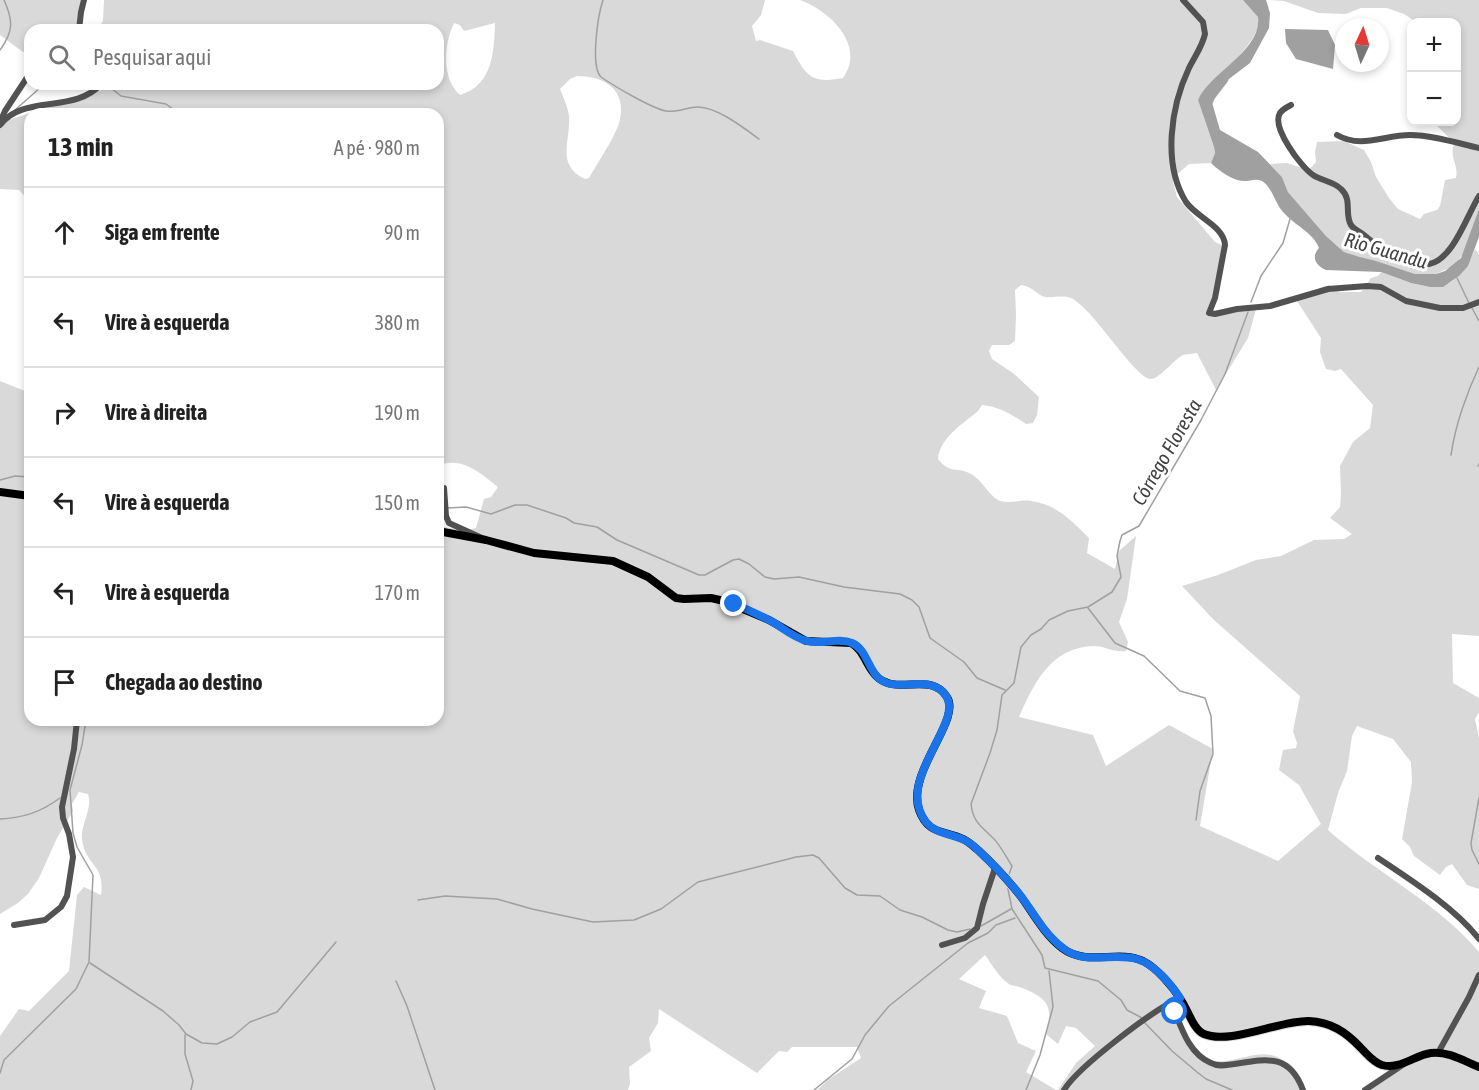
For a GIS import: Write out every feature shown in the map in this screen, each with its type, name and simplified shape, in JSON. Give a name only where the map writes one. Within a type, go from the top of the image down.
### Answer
[{"type":"main road","points":[[0,492],[24,495]]},
{"type":"main road","points":[[444,532],[486,540],[534,553],[599,558],[623,564],[648,577],[676,598],[711,598],[724,601],[769,620],[806,641],[851,643],[862,653],[876,677],[886,683],[924,684],[938,688],[948,698],[950,714],[921,775],[918,808],[925,820],[933,829],[966,840],[1007,880],[1039,924],[1063,948],[1082,958],[1127,957],[1144,962],[1158,973],[1180,998],[1198,1031],[1210,1036],[1240,1034],[1298,1021],[1320,1022],[1348,1034],[1369,1056],[1381,1064],[1396,1065],[1424,1054],[1438,1053],[1447,1054],[1479,1067]]},
{"type":"street","points":[[79,24],[84,0]]},
{"type":"street","points":[[1183,0],[1203,22],[1205,34],[1175,104],[1172,170],[1189,206],[1220,231],[1224,238],[1225,245],[1216,292],[1209,313],[1269,306],[1328,289],[1363,286],[1381,287],[1406,301],[1440,308],[1460,309],[1479,302]]},
{"type":"street","points":[[0,124],[5,111],[24,82]]},
{"type":"street","points":[[35,108],[80,98],[95,90]]},
{"type":"street","points":[[1291,105],[1282,110],[1278,116],[1278,126],[1284,138],[1304,167],[1314,176],[1335,184],[1345,193],[1348,198],[1352,227],[1386,252],[1420,264],[1435,263],[1449,250],[1479,196]]},
{"type":"street","points":[[0,124],[4,119],[24,110]]},
{"type":"street","points":[[1337,135],[1350,141],[1367,142],[1416,135],[1479,148]]},
{"type":"street","points":[[444,488],[445,508],[449,523],[486,540]]},
{"type":"street","points":[[14,925],[45,920],[61,907],[67,896],[72,877],[73,857],[62,807],[74,749],[76,726]]},
{"type":"street","points":[[1378,858],[1423,889],[1479,939]]},
{"type":"street","points":[[942,945],[965,938],[977,928],[995,868]]},
{"type":"street","points":[[1438,1053],[1479,975]]},
{"type":"street","points":[[1064,1090],[1075,1076],[1143,1021],[1180,998]]},
{"type":"street","points":[[1171,1002],[1187,1039],[1209,1063],[1223,1065],[1276,1060],[1292,1071],[1303,1090]]},
{"type":"street","points":[[1365,1090],[1411,1059]]},
{"type":"shaded area","points":[[0,0],[85,0],[80,24],[24,24],[24,52],[0,35]]},
{"type":"shaded area","points":[[104,0],[765,0],[761,15],[752,26],[756,41],[760,40],[793,51],[802,67],[811,76],[817,79],[832,80],[843,78],[849,66],[850,53],[847,42],[833,21],[823,12],[800,0],[1243,0],[1248,3],[1258,17],[1258,26],[1253,37],[1245,49],[1198,100],[1214,147],[1215,153],[1211,163],[1189,164],[1174,177],[1173,182],[1177,197],[1215,242],[1226,247],[1212,311],[1241,306],[1256,309],[1248,338],[1216,390],[1197,353],[1183,355],[1158,376],[1150,379],[1134,367],[1092,317],[1073,299],[1063,296],[1045,297],[1021,285],[1015,290],[1015,341],[1009,345],[992,345],[989,351],[992,359],[1013,373],[1039,397],[1037,415],[1033,423],[1026,424],[994,407],[982,405],[943,444],[938,459],[950,469],[966,472],[975,477],[998,500],[1031,501],[1056,510],[1089,538],[1087,553],[1115,569],[1119,551],[1136,536],[1127,599],[1119,622],[1128,642],[1126,651],[1094,646],[1066,653],[1046,669],[1019,717],[1093,735],[1106,766],[1169,725],[1213,749],[1200,826],[1278,861],[1321,824],[1299,785],[1279,770],[1283,750],[1296,748],[1297,743],[1293,731],[1300,696],[1214,620],[1182,586],[1256,560],[1281,556],[1314,540],[1344,539],[1352,534],[1330,518],[1340,507],[1340,466],[1353,442],[1370,428],[1373,405],[1341,369],[1335,371],[1326,369],[1320,352],[1321,338],[1295,298],[1329,285],[1340,292],[1361,292],[1371,278],[1378,276],[1381,272],[1425,286],[1448,284],[1467,266],[1475,249],[1479,254],[1479,636],[1452,634],[1453,683],[1479,698],[1479,712],[1475,719],[1479,738],[1479,889],[1467,885],[1452,864],[1446,867],[1440,875],[1414,856],[1410,847],[1402,839],[1412,782],[1411,762],[1393,739],[1357,726],[1352,736],[1347,771],[1338,793],[1328,830],[1444,918],[1479,952],[1479,1090],[1366,1090],[1395,1069],[1377,1066],[1343,1032],[1311,1022],[1222,1040],[1212,1039],[1194,1030],[1179,1004],[1174,1007],[1182,1026],[1192,1045],[1202,1055],[1211,1060],[1221,1061],[1263,1054],[1273,1055],[1293,1067],[1299,1076],[1303,1090],[1058,1090],[1076,1063],[1095,1046],[1076,1028],[1066,1026],[1058,1044],[1046,1034],[1049,1010],[1043,1000],[1020,987],[1010,985],[985,955],[959,979],[986,991],[979,1008],[1007,1016],[1018,1043],[1036,1051],[1026,1072],[1056,1090],[817,1090],[829,1079],[861,1058],[857,1047],[792,1047],[787,1052],[779,1051],[757,1073],[659,1009],[658,1023],[649,1038],[651,1051],[629,1067],[628,1090],[0,1090],[0,1036],[19,1009],[29,1011],[69,971],[77,895],[84,887],[101,895],[101,885],[98,871],[87,855],[82,840],[89,805],[88,794],[79,792],[72,804],[73,811],[57,838],[39,878],[28,894],[0,914],[0,381],[24,391],[24,726],[444,726],[444,536],[476,528],[484,499],[491,497],[498,487],[478,472],[462,464],[444,464],[444,108],[46,108],[102,90],[444,90],[444,24],[101,24]],"holes":[[[454,23],[460,25],[464,31],[495,23],[490,66],[479,84],[460,95],[450,80],[446,60],[448,41]],[[577,76],[605,82],[612,88],[617,94],[621,112],[617,129],[610,143],[589,178],[585,179],[576,173],[567,159],[569,116],[560,89],[570,79]]]},
{"type":"shaded area","points":[[1243,0],[1266,0],[1270,13],[1269,28],[1250,63],[1217,88],[1211,99],[1220,130],[1258,152],[1282,177],[1288,192],[1326,236],[1344,252],[1415,274],[1436,274],[1445,271],[1461,258],[1479,209],[1479,237],[1468,266],[1459,276],[1443,287],[1430,287],[1381,272],[1326,270],[1316,261],[1315,255],[1319,248],[1316,242],[1283,212],[1271,191],[1262,181],[1235,179],[1211,163],[1215,153],[1214,147],[1198,100],[1213,80],[1244,51],[1257,29],[1258,17]]},
{"type":"shaded area","points":[[1269,0],[1479,0],[1479,209],[1465,251],[1455,265],[1436,274],[1415,274],[1344,252],[1326,236],[1288,192],[1282,177],[1270,164],[1287,163],[1309,170],[1316,162],[1317,142],[1344,141],[1364,150],[1376,177],[1398,209],[1420,219],[1424,214],[1437,210],[1440,206],[1445,180],[1456,178],[1457,173],[1453,152],[1455,141],[1438,126],[1461,126],[1461,18],[1410,18],[1387,8],[1361,8],[1346,14],[1318,13],[1284,1]]},
{"type":"shaded area","points":[[1285,29],[1328,30],[1335,45],[1333,69],[1296,59],[1286,43]]},
{"type":"shaded area","points":[[24,115],[24,195],[19,190],[0,189],[0,125],[2,122]]},
{"type":"waterway","points":[[0,50],[8,37],[11,25],[4,0]]},
{"type":"waterway","points":[[603,0],[595,52],[601,77],[659,109],[674,111],[698,107],[713,110],[759,139]]},
{"type":"waterway","name":"Rio Guandu","points":[[1207,105],[1224,79]]},
{"type":"waterway","points":[[15,110],[38,90]]},
{"type":"waterway","points":[[114,90],[121,96],[166,104],[172,108]]},
{"type":"waterway","name":"Córrego Floresta","points":[[1251,302],[1261,276],[1283,243],[1290,219]]},
{"type":"waterway","points":[[1457,278],[1469,303]]},
{"type":"waterway","points":[[1472,308],[1479,321]]},
{"type":"waterway","name":"Córrego Floresta","points":[[1008,877],[1012,866],[998,843],[976,819],[971,804],[997,730],[1002,695],[1014,683],[1021,647],[1049,620],[1068,611],[1088,607],[1112,592],[1121,577],[1117,556],[1122,535],[1139,526],[1201,420],[1225,374],[1248,312]]},
{"type":"waterway","points":[[1451,455],[1462,410],[1479,367]]},
{"type":"waterway","points":[[0,480],[15,476],[24,477]]},
{"type":"waterway","points":[[447,508],[466,507],[491,514],[515,505],[527,505],[566,518],[574,523],[597,527],[617,540],[699,575],[705,575],[739,559],[765,577],[774,579],[799,577],[844,587],[900,594],[912,600],[919,607],[930,638],[964,662],[977,678],[1005,690]]},
{"type":"waterway","points":[[1088,608],[1115,643],[1144,656],[1180,691],[1205,698],[1211,716],[1213,754],[1200,791],[1196,820]]},
{"type":"waterway","points":[[0,1073],[4,1060],[76,989],[89,962],[93,875],[77,847],[73,833],[70,790],[85,726]]},
{"type":"waterway","points":[[0,819],[32,813],[60,798]]},
{"type":"waterway","points":[[1479,798],[1471,843],[1479,864]]},
{"type":"waterway","points":[[418,900],[445,896],[497,899],[593,922],[634,920],[661,909],[698,882],[796,857],[813,855],[819,858],[845,888],[857,895],[880,896],[900,910],[922,917],[948,930],[957,932],[970,929]]},
{"type":"waterway","name":"Córrego Floresta","points":[[1007,884],[1012,909],[1042,955],[1045,968],[1098,981],[1121,1000],[1127,1010],[1142,1018]]},
{"type":"waterway","points":[[981,926],[1011,909]]},
{"type":"waterway","points":[[814,1090],[852,1059],[865,1035],[889,1006],[968,943],[988,933],[996,925],[1015,918]]},
{"type":"waterway","points":[[90,963],[163,1011],[186,1034],[202,1043],[217,1044],[232,1037],[250,1022],[277,1012],[336,942]]},
{"type":"waterway","points":[[1026,1090],[1040,1055],[1053,1007],[1049,971]]},
{"type":"waterway","points":[[396,981],[407,1006],[435,1090]]},
{"type":"waterway","name":"Córrego Floresta","points":[[1144,1022],[1172,1051],[1206,1079],[1232,1090]]},
{"type":"waterway","points":[[185,1035],[185,1054],[193,1081],[191,1090]]},
{"type":"route","points":[[734,604],[806,641],[832,643],[841,641],[854,644],[876,677],[886,683],[924,684],[943,692],[950,703],[950,714],[932,749],[918,789],[918,808],[928,825],[940,833],[966,840],[979,851],[1019,894],[1039,924],[1063,948],[1082,958],[1127,957],[1150,966],[1180,998],[1171,1002],[1175,1012]]}]
